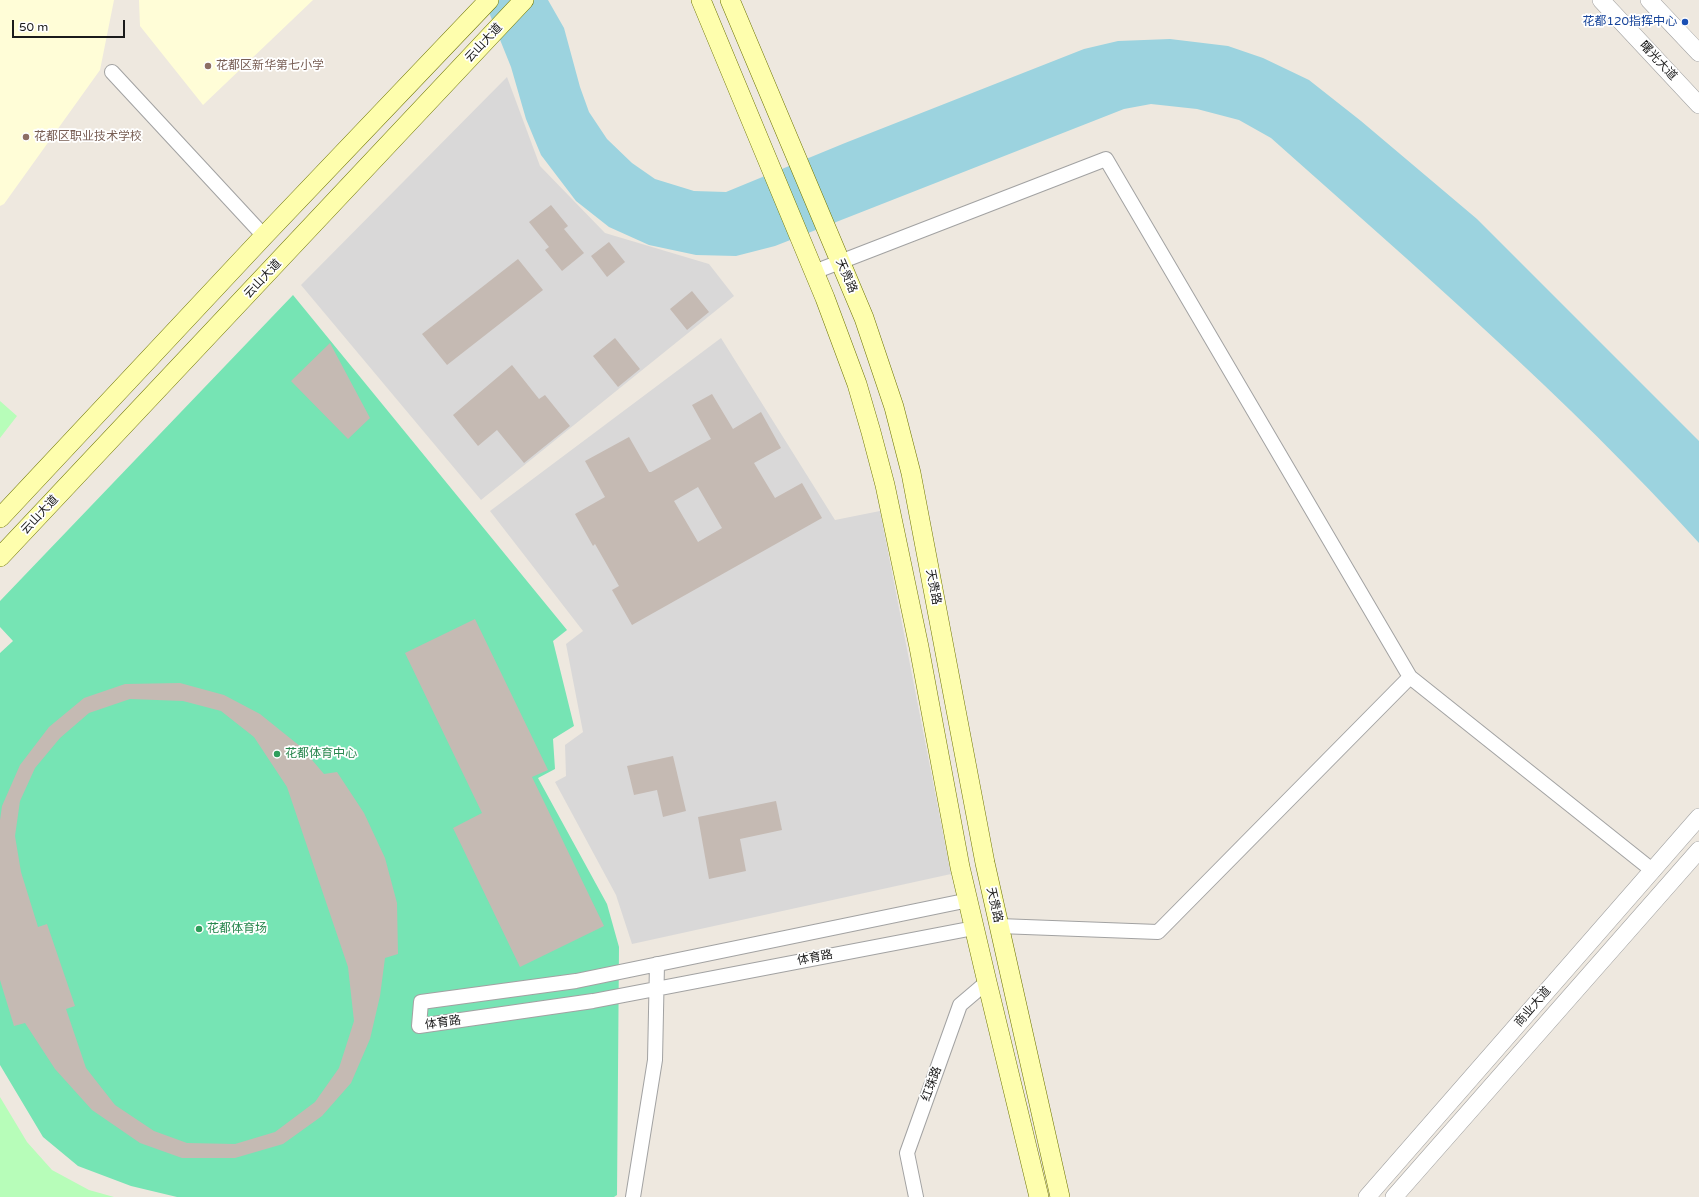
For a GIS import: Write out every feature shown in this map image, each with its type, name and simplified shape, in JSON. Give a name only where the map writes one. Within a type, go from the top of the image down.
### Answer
[{"type":"main road","points":[[0,518],[264,236],[489,0]]},
{"type":"main road","name":"云山大道","points":[[0,557],[524,0]]},
{"type":"main road","name":"天贵路","points":[[701,0],[841,338],[872,432],[885,485],[919,647],[960,867],[969,900],[986,982],[1039,1197]]},
{"type":"main road","name":"天贵路","points":[[730,0],[864,318],[894,407],[911,472],[983,855],[1060,1197]]},
{"type":"street","name":"曙光大道","points":[[1601,0],[1699,105]]},
{"type":"street","points":[[1650,0],[1699,53]]},
{"type":"street","points":[[112,72],[264,236]]},
{"type":"street","points":[[814,272],[1106,159],[1410,676],[1652,870]]},
{"type":"street","points":[[999,926],[1158,932],[1410,676]]},
{"type":"street","name":"商业大道","points":[[1367,1197],[1699,816]]},
{"type":"street","name":"商业大道","points":[[1394,1197],[1699,850]]},
{"type":"street","name":"体育路","points":[[969,900],[576,981],[421,1002],[419,1026],[593,1001],[974,928]]},
{"type":"street","points":[[633,1197],[655,1060],[657,964]]},
{"type":"street","name":"红珠路","points":[[916,1197],[907,1153],[960,1005],[986,982]]},
{"type":"shaded area","name":"花都区职业技术学校","points":[[0,0],[114,0],[100,70],[4,204],[0,206]]},
{"type":"shaded area","name":"花都区新华第七小学","points":[[139,0],[313,0],[203,105],[140,26]]},
{"type":"shaded area","points":[[507,77],[540,166],[605,233],[709,264],[734,296],[481,500],[301,285]]},
{"type":"shaded area","points":[[721,338],[835,520],[880,511],[951,874],[632,944],[616,895],[555,782],[566,776],[565,745],[583,732],[566,644],[583,631],[490,511]]},
{"type":"green space","name":"花都体育中心","points":[[293,295],[567,630],[553,641],[574,726],[553,739],[555,769],[538,778],[607,904],[619,947],[617,1195],[614,1197],[177,1197],[131,1186],[78,1166],[43,1137],[0,1065],[0,653],[13,641],[0,627],[0,601]]},
{"type":"green space","points":[[0,401],[17,416],[0,438]]},
{"type":"green space","points":[[0,1097],[27,1142],[52,1170],[89,1190],[114,1197],[0,1197]]},
{"type":"water","points":[[484,0],[548,0],[564,28],[580,87],[589,112],[607,139],[632,163],[655,179],[694,191],[726,192],[845,143],[1084,49],[1118,41],[1170,39],[1228,46],[1263,58],[1309,80],[1361,121],[1477,219],[1699,441],[1699,543],[1649,489],[1597,437],[1491,335],[1271,138],[1239,120],[1197,109],[1151,104],[1124,109],[775,246],[736,256],[696,255],[649,245],[609,227],[576,201],[541,155],[526,119],[511,67]]},
{"type":"building","points":[[551,205],[568,226],[564,229],[584,253],[562,271],[545,250],[549,247],[529,222]]},
{"type":"building","points":[[609,242],[625,262],[607,277],[591,256]]},
{"type":"building","points":[[518,259],[543,290],[447,365],[422,334]]},
{"type":"building","points":[[692,291],[709,312],[687,330],[670,309]]},
{"type":"building","points":[[615,338],[640,369],[618,387],[593,356]]},
{"type":"building","points":[[330,343],[370,418],[348,439],[291,381]]},
{"type":"building","points":[[512,365],[539,399],[545,395],[570,426],[524,463],[497,430],[478,446],[453,415]]},
{"type":"building","points":[[712,394],[733,429],[761,412],[781,448],[754,463],[775,498],[802,483],[822,518],[632,625],[612,590],[619,586],[595,544],[593,546],[575,514],[605,497],[585,461],[629,437],[649,472],[651,472],[711,439],[692,405]],"holes":[[[698,487],[722,528],[698,542],[674,501]]]},
{"type":"building","points":[[475,619],[548,770],[532,777],[604,926],[520,967],[453,828],[482,813],[405,653]]},
{"type":"building","points":[[180,683],[224,695],[260,714],[301,747],[324,774],[337,772],[364,813],[385,858],[397,903],[398,954],[385,958],[380,996],[370,1039],[351,1083],[322,1116],[283,1144],[235,1158],[182,1158],[140,1143],[92,1110],[55,1069],[25,1023],[14,1026],[0,980],[0,820],[2,806],[20,765],[49,727],[84,698],[125,684]],"holes":[[[130,699],[183,701],[221,711],[254,737],[287,787],[348,967],[354,1021],[339,1068],[315,1102],[275,1132],[235,1144],[187,1143],[154,1131],[115,1105],[86,1068],[66,1009],[75,1006],[47,924],[38,927],[21,872],[15,836],[20,801],[35,768],[60,738],[89,713]]]},
{"type":"building","points":[[673,756],[686,811],[663,817],[657,790],[634,795],[627,766]]},
{"type":"building","points":[[776,801],[782,830],[740,839],[746,871],[709,879],[698,817]]},
{"type":"place","name":"花都120指挥中心","points":[[1685,22]]},
{"type":"place","name":"花都区新华第七小学","points":[[208,66]]},
{"type":"place","name":"花都区职业技术学校","points":[[26,137]]},
{"type":"place","name":"花都体育中心","points":[[277,754]]},
{"type":"place","name":"花都体育场","points":[[199,929]]}]
